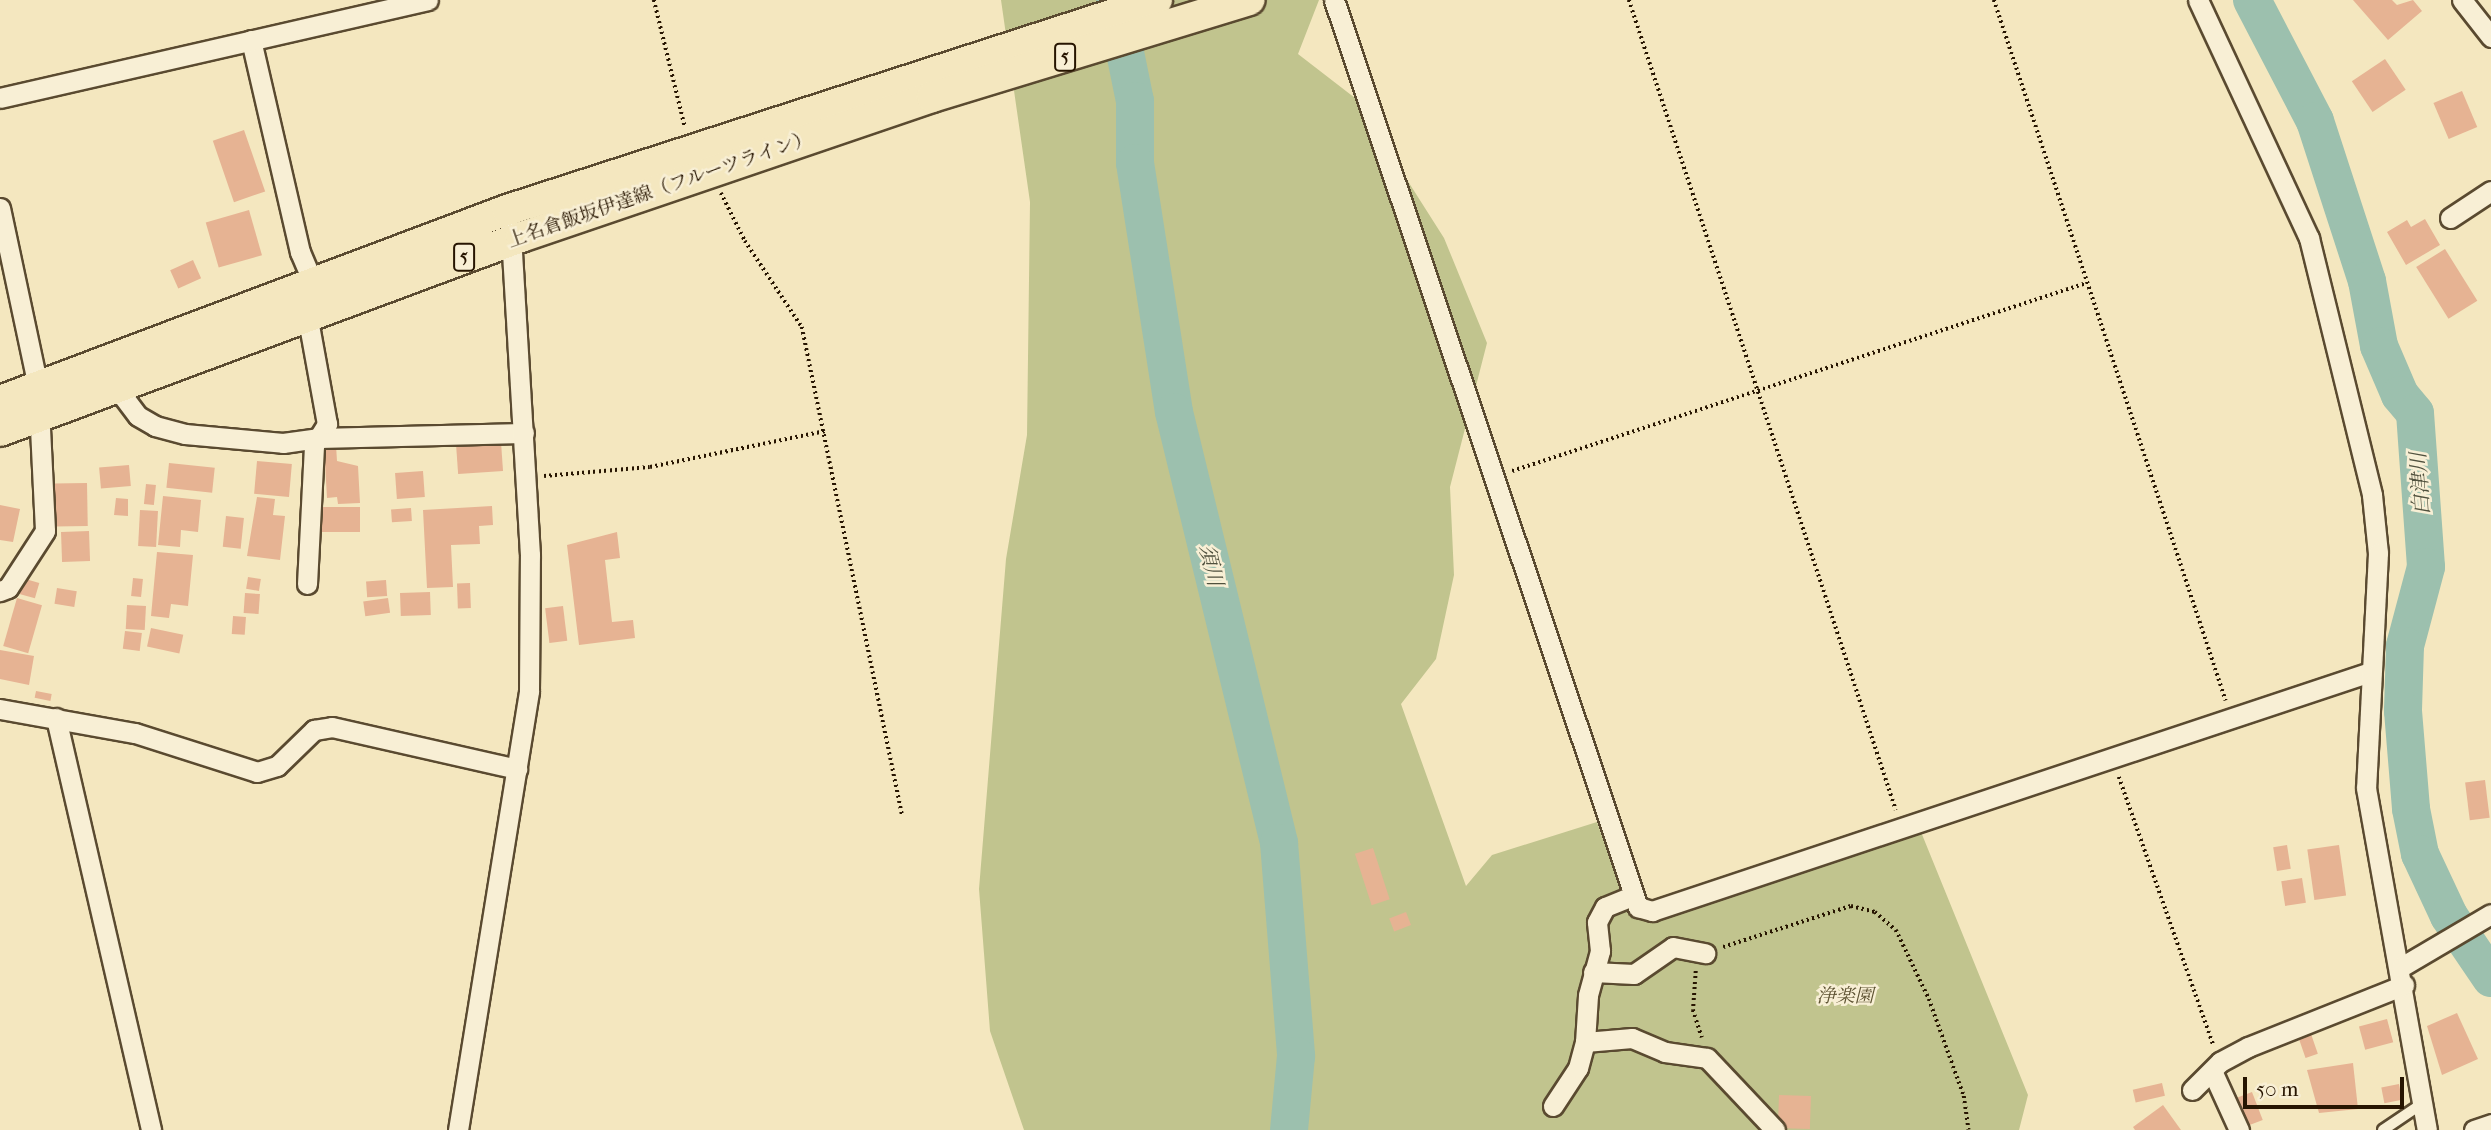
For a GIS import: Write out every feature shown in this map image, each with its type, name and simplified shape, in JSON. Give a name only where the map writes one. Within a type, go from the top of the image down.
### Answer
[{"type":"main road","name":"上名倉飯坂伊達線（フルーツライン）","points":[[0,401],[39,401],[116,387],[307,314],[712,172],[931,85],[1157,0]]},
{"type":"main road","name":"上名倉飯坂伊達線（フルーツライン）","points":[[0,431],[39,401],[313,282],[507,210],[690,150],[931,85],[1198,18],[1249,0]]},
{"type":"street","points":[[0,98],[428,0]]},
{"type":"street","points":[[1334,0],[1490,478],[1638,906],[1652,911],[1901,825],[2370,672]]},
{"type":"street","points":[[2198,0],[2241,100],[2294,200],[2317,267],[2376,526],[2377,598],[2370,672],[2367,788],[2403,976],[2427,1130]]},
{"type":"street","points":[[2462,0],[2491,37]]},
{"type":"street","points":[[251,40],[300,252],[313,282]]},
{"type":"street","points":[[2450,218],[2491,191]]},
{"type":"street","points":[[0,208],[39,401],[45,531],[8,587],[0,591]]},
{"type":"street","points":[[458,1130],[529,691],[526,476],[513,240],[507,210]]},
{"type":"street","points":[[307,314],[327,425],[318,438],[307,584]]},
{"type":"street","points":[[116,387],[138,416],[155,426],[185,434],[283,443],[318,438],[524,433]]},
{"type":"street","points":[[0,709],[135,733],[257,772],[277,766],[314,730],[332,727],[517,769]]},
{"type":"street","points":[[56,718],[151,1130]]},
{"type":"street","points":[[1553,1106],[1578,1068],[1585,1042],[1593,972],[1600,951],[1597,922],[1605,907],[1634,895]]},
{"type":"street","points":[[2192,1090],[2216,1068],[2277,1034],[2403,976],[2491,914]]},
{"type":"street","points":[[1593,972],[1634,974],[1673,947],[1706,953]]},
{"type":"street","points":[[1585,1042],[1632,1038],[1665,1052],[1707,1058],[1775,1130]]},
{"type":"street","points":[[2216,1068],[2239,1130]]},
{"type":"street","points":[[2474,1130],[2491,1124]]},
{"type":"lane","points":[[2383,1130],[2424,1103]]},
{"type":"path","points":[[654,0],[690,150]]},
{"type":"path","points":[[1629,0],[1901,825]]},
{"type":"path","points":[[1994,0],[2231,716]]},
{"type":"path","points":[[712,172],[745,242],[802,327],[902,816]]},
{"type":"path","points":[[1490,478],[2086,282]]},
{"type":"path","points":[[526,476],[650,467],[825,431]]},
{"type":"path","points":[[2112,758],[2216,1068]]},
{"type":"path","points":[[1707,1058],[1693,1010],[1692,978],[1706,953],[1851,906],[1875,912],[1896,930],[1929,999],[1964,1096],[1969,1130]]},
{"type":"green space","name":"浄楽園","points":[[1001,0],[1319,0],[1298,54],[1355,98],[1444,238],[1487,343],[1450,487],[1454,575],[1436,659],[1401,704],[1466,886],[1492,855],[1597,822],[1629,914],[1654,922],[1921,832],[2028,1095],[2019,1130],[1024,1130],[990,1031],[979,889],[1006,559],[1027,435],[1030,202]]},
{"type":"building","points":[[2353,0],[2392,0],[2397,5],[2413,0],[2422,11],[2388,40]]},
{"type":"building","points":[[2385,59],[2406,90],[2373,112],[2352,81]]},
{"type":"building","points":[[2462,91],[2477,127],[2449,139],[2433,103]]},
{"type":"building","points":[[244,130],[265,191],[234,202],[213,141]]},
{"type":"building","points":[[249,210],[262,255],[219,268],[206,222]]},
{"type":"building","points":[[2425,219],[2440,245],[2406,265],[2387,232],[2407,220],[2411,227]]},
{"type":"building","points":[[2445,249],[2477,301],[2448,319],[2416,267]]},
{"type":"building","points":[[193,260],[201,278],[178,288],[170,270]]},
{"type":"building","points":[[501,442],[503,471],[458,474],[456,445]]},
{"type":"building","points":[[336,445],[337,461],[358,466],[360,503],[338,504],[337,497],[327,498],[324,446]]},
{"type":"building","points":[[257,461],[292,464],[289,497],[254,494]]},
{"type":"building","points":[[169,463],[215,468],[212,493],[166,488]]},
{"type":"building","points":[[129,465],[131,486],[101,489],[99,468]]},
{"type":"building","points":[[423,471],[425,497],[397,499],[395,473]]},
{"type":"building","points":[[87,483],[88,526],[55,527],[54,484]]},
{"type":"building","points":[[146,484],[156,485],[154,505],[144,504]]},
{"type":"building","points":[[163,496],[201,500],[198,532],[181,530],[180,547],[158,545]]},
{"type":"building","points":[[257,497],[275,499],[273,515],[285,516],[280,560],[247,556]]},
{"type":"building","points":[[116,498],[128,499],[128,516],[114,515]]},
{"type":"building","points":[[0,505],[20,509],[13,542],[0,540]]},
{"type":"building","points":[[492,506],[493,525],[479,526],[480,544],[451,545],[453,587],[427,588],[423,510]]},
{"type":"building","points":[[319,507],[360,507],[360,532],[319,532]]},
{"type":"building","points":[[411,508],[412,521],[392,522],[391,509]]},
{"type":"building","points":[[140,510],[158,511],[156,547],[138,546]]},
{"type":"building","points":[[226,516],[244,518],[241,549],[223,547]]},
{"type":"building","points":[[89,531],[90,561],[62,562],[61,532]]},
{"type":"building","points":[[617,532],[620,558],[605,560],[612,622],[633,620],[635,638],[579,645],[567,545]]},
{"type":"building","points":[[157,552],[193,555],[188,606],[171,604],[169,618],[151,616]]},
{"type":"building","points":[[248,577],[261,579],[259,591],[246,589]]},
{"type":"building","points":[[22,578],[39,583],[35,598],[18,593]]},
{"type":"building","points":[[133,578],[143,579],[141,597],[131,596]]},
{"type":"building","points":[[386,580],[387,596],[367,597],[366,581]]},
{"type":"building","points":[[457,583],[470,583],[471,608],[458,608]]},
{"type":"building","points":[[57,588],[77,591],[74,607],[54,604]]},
{"type":"building","points":[[430,592],[431,615],[401,616],[400,593]]},
{"type":"building","points":[[245,593],[260,594],[259,614],[244,613]]},
{"type":"building","points":[[17,598],[42,605],[28,653],[3,646]]},
{"type":"building","points":[[388,598],[390,613],[365,616],[363,601]]},
{"type":"building","points":[[127,605],[146,606],[145,630],[126,629]]},
{"type":"building","points":[[563,606],[567,641],[549,643],[545,608]]},
{"type":"building","points":[[233,616],[246,617],[245,635],[232,634]]},
{"type":"building","points":[[151,628],[183,635],[179,653],[147,647]]},
{"type":"building","points":[[125,631],[142,633],[140,651],[123,649]]},
{"type":"building","points":[[0,650],[34,656],[29,685],[0,679]]},
{"type":"building","points":[[36,691],[52,694],[50,701],[35,698]]},
{"type":"building","points":[[2485,780],[2490,818],[2470,820],[2465,782]]},
{"type":"building","points":[[2287,845],[2291,869],[2277,871],[2273,847]]},
{"type":"building","points":[[2339,845],[2346,896],[2314,900],[2307,849]]},
{"type":"building","points":[[1373,848],[1390,899],[1372,905],[1355,854]]},
{"type":"building","points":[[2302,878],[2306,903],[2285,906],[2281,881]]},
{"type":"building","points":[[1406,912],[1411,925],[1394,932],[1389,918]]},
{"type":"building","points":[[2457,1013],[2478,1059],[2442,1075],[2427,1026]]},
{"type":"building","points":[[2387,1019],[2393,1042],[2365,1050],[2359,1027]]},
{"type":"building","points":[[2311,1034],[2318,1054],[2306,1058],[2299,1038]]},
{"type":"building","points":[[2353,1063],[2358,1109],[2319,1113],[2307,1070]]},
{"type":"building","points":[[2162,1083],[2165,1096],[2136,1102],[2133,1090]]},
{"type":"building","points":[[2399,1084],[2402,1100],[2384,1103],[2381,1087]]},
{"type":"building","points":[[2252,1092],[2263,1120],[2247,1126],[2236,1098]]},
{"type":"building","points":[[1779,1095],[1811,1096],[1810,1129],[1778,1128]]},
{"type":"building","points":[[2163,1105],[2181,1130],[2135,1130],[2133,1127]]},
{"type":"waterway","name":"白津川","points":[[2252,0],[2315,121],[2367,281],[2379,346],[2400,395],[2415,413],[2426,567],[2405,646],[2403,711],[2411,809],[2420,854],[2449,916],[2491,978]]},
{"type":"waterway","name":"須川","points":[[1115,3],[1135,101],[1135,163],[1174,412],[1279,843],[1296,1056],[1289,1130]]}]
